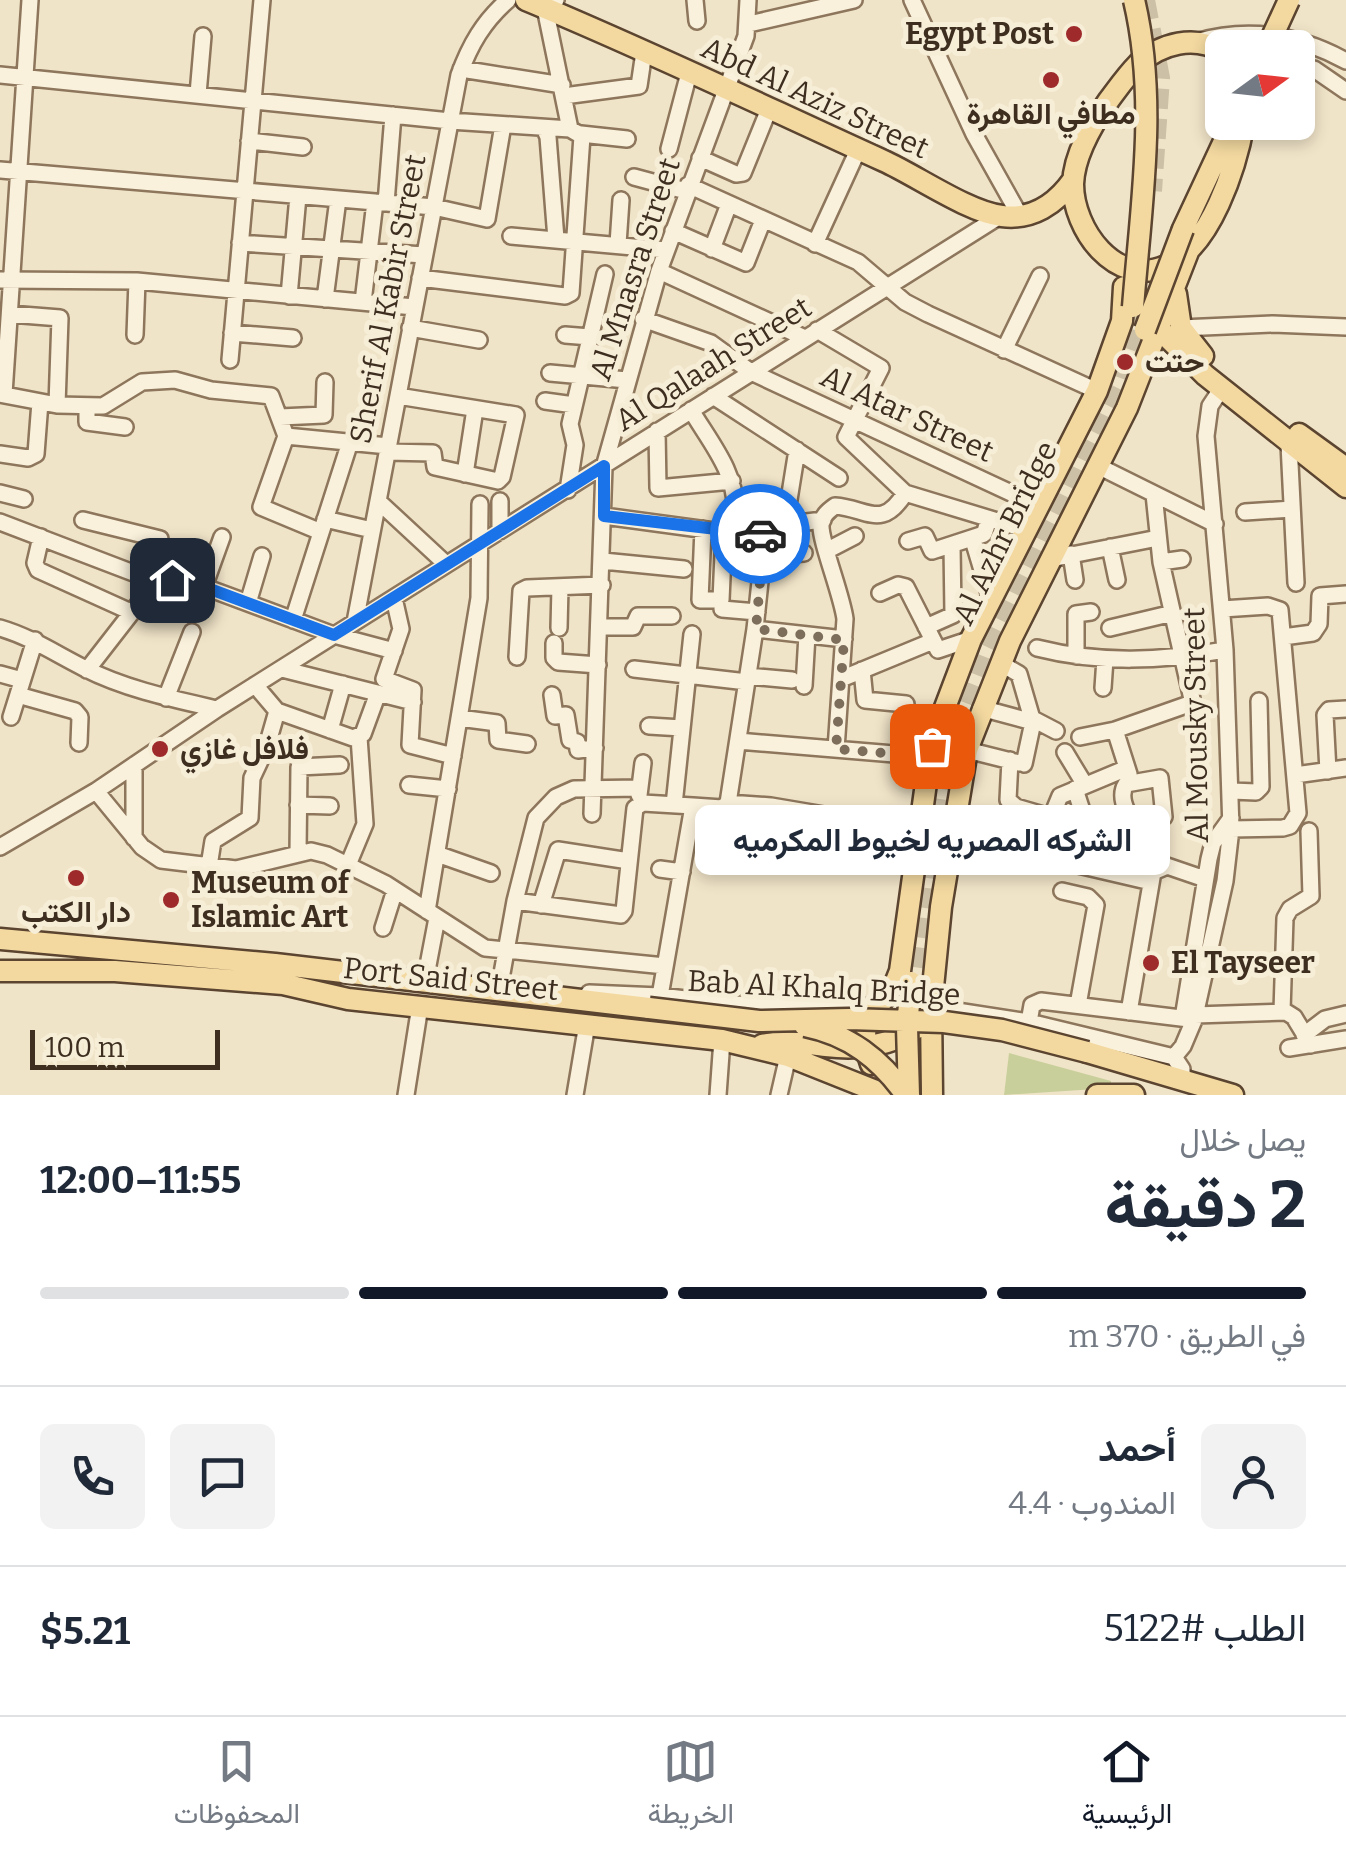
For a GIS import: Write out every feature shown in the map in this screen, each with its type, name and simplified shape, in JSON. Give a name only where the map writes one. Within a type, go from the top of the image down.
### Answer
[{"type":"main road","name":"Al Azhr Bridge","points":[[908,1095],[911,982],[944,749],[982,645],[1113,380],[1129,326],[1148,102],[1145,50],[1134,0]]},
{"type":"main road","points":[[1275,30],[1289,0]]},
{"type":"main road","name":"Abd Al Aziz Street","points":[[542,3],[978,209],[1010,216]]},
{"type":"main road","points":[[1010,216],[1056,200],[1073,180],[1093,125],[1127,76],[1145,58],[1165,46],[1194,42],[1205,46]]},
{"type":"main road","name":"Al Azhr Bridge","points":[[920,1095],[921,984],[950,778],[963,725],[992,650],[1111,421],[1182,229],[1225,140]]},
{"type":"main road","points":[[932,1095],[931,1012],[944,887],[967,750],[1000,663],[1061,556],[1098,466],[1170,329],[1176,289],[1188,252],[1228,182],[1239,140]]},
{"type":"main road","points":[[1073,180],[1079,221],[1124,287],[1170,329],[1222,388],[1346,487]]},
{"type":"main road","points":[[1100,250],[1120,264],[1144,270],[1167,266],[1188,252]]},
{"type":"main road","points":[[886,1095],[865,1047],[868,1020],[900,972],[930,757],[941,718],[971,639],[1097,391],[1122,321],[1124,287]]},
{"type":"main road","points":[[1170,329],[1346,468]]},
{"type":"main road","name":"Port Said Street","points":[[0,939],[368,974],[556,998]]},
{"type":"main road","name":"Port Said Street","points":[[0,971],[114,971],[283,984],[331,997],[722,1040],[788,1056],[886,1095]]},
{"type":"main road","points":[[364,1001],[368,974]]},
{"type":"main road","name":"Bab Al Khalq Bridge","points":[[556,998],[655,1002],[759,1021],[944,1022],[1002,1030],[1182,1080]]},
{"type":"main road","points":[[722,1040],[734,1036],[741,1025],[738,1012],[728,1004]]},
{"type":"main road","points":[[756,1048],[782,1041],[865,1047],[901,1037],[931,1012]]},
{"type":"main road","points":[[759,1021],[801,1026],[844,1038],[884,1066],[908,1095]]},
{"type":"main road","points":[[1182,1080],[1233,1095]]},
{"type":"main road","points":[[1097,1095],[1134,1095]]},
{"type":"street","points":[[30,0],[19,172],[6,280],[10,314],[4,342],[2,394],[57,405],[107,406],[142,382],[176,380],[212,390],[272,396],[286,436],[261,507],[323,526],[372,530]]},
{"type":"street","points":[[230,360],[262,0]]},
{"type":"street","name":"Sherif Al Kabir Street","points":[[354,622],[461,69],[471,44],[489,17],[508,0]]},
{"type":"street","points":[[695,0],[697,21]]},
{"type":"street","points":[[748,0],[749,24],[854,0]]},
{"type":"street","points":[[912,0],[1010,216]]},
{"type":"street","points":[[420,278],[565,296],[572,288],[576,132],[542,3]]},
{"type":"street","name":"Al Mnasra Street","points":[[592,814],[604,466],[643,319],[749,24]]},
{"type":"street","points":[[1194,42],[1244,34],[1277,36],[1311,44],[1346,61]]},
{"type":"street","points":[[198,94],[203,36]]},
{"type":"street","points":[[461,69],[563,91],[639,86],[644,52]]},
{"type":"street","points":[[1315,70],[1346,91]]},
{"type":"street","points":[[668,149],[689,73]]},
{"type":"street","points":[[0,75],[627,139]]},
{"type":"street","points":[[700,158],[742,173],[769,109]]},
{"type":"street","points":[[363,302],[393,115]]},
{"type":"street","points":[[0,170],[434,207],[487,219],[503,125]]},
{"type":"street","points":[[544,128],[548,137],[556,239]]},
{"type":"street","points":[[250,141],[303,147]]},
{"type":"street","points":[[816,244],[858,150]]},
{"type":"street","points":[[634,177],[687,188],[858,262],[905,302],[1097,391]]},
{"type":"street","points":[[289,296],[298,196]]},
{"type":"street","points":[[326,299],[338,199]]},
{"type":"street","points":[[618,244],[621,200]]},
{"type":"street","points":[[712,249],[729,204]]},
{"type":"street","name":"Al Qalaah Street","points":[[0,847],[96,791],[217,709],[887,286],[1010,216]]},
{"type":"street","points":[[672,231],[746,263],[762,220]]},
{"type":"street","points":[[510,236],[666,250]]},
{"type":"street","points":[[240,244],[424,255]]},
{"type":"street","points":[[659,271],[811,334],[881,368],[847,440],[905,493],[1027,530]]},
{"type":"street","points":[[568,490],[575,445],[570,424],[605,274]]},
{"type":"street","points":[[1004,350],[1040,276]]},
{"type":"street","points":[[6,280],[137,282],[414,307]]},
{"type":"street","points":[[135,335],[137,282]]},
{"type":"street","points":[[10,314],[60,318],[57,405]]},
{"type":"street","name":"Al Atar Street","points":[[643,319],[711,343],[751,372],[1039,506]]},
{"type":"street","points":[[1170,329],[1273,324],[1346,327]]},
{"type":"street","points":[[410,328],[479,340]]},
{"type":"street","points":[[232,333],[292,338]]},
{"type":"street","points":[[565,335],[590,337]]},
{"type":"street","points":[[550,374],[627,380]]},
{"type":"street","points":[[280,417],[324,415],[325,382]]},
{"type":"street","name":"Al Mousky Street","points":[[1174,1056],[1183,1046],[1221,898],[1231,823],[1225,650],[1206,428],[1210,406],[1222,388]]},
{"type":"street","points":[[286,436],[433,453],[435,467],[492,481],[502,478],[516,415],[398,396]]},
{"type":"street","points":[[713,396],[839,478]]},
{"type":"street","points":[[545,401],[574,406]]},
{"type":"street","points":[[0,454],[32,457],[37,450],[40,402]]},
{"type":"street","points":[[87,406],[87,422],[125,426]]},
{"type":"street","points":[[465,474],[475,408]]},
{"type":"street","points":[[691,410],[732,481],[735,511]]},
{"type":"street","points":[[657,432],[658,488],[732,481]]},
{"type":"street","points":[[292,620],[350,442]]},
{"type":"street","points":[[1289,444],[1296,583]]},
{"type":"street","points":[[788,506],[798,450]]},
{"type":"street","points":[[1098,466],[1216,524]]},
{"type":"street","points":[[0,492],[24,499]]},
{"type":"street","points":[[836,749],[844,640],[842,598],[820,526],[825,513],[834,506],[874,516],[898,505],[905,493]]},
{"type":"street","points":[[1080,737],[1116,730],[1188,704],[1192,696],[1166,590],[1154,494]]},
{"type":"street","points":[[378,501],[446,564]]},
{"type":"street","points":[[500,501],[500,531]]},
{"type":"street","points":[[425,981],[437,854],[480,598],[480,504]]},
{"type":"street","points":[[499,990],[515,901],[536,818],[565,792],[593,786],[674,805],[722,808],[728,803],[764,556],[761,506]]},
{"type":"street","points":[[1245,512],[1292,510]]},
{"type":"street","points":[[604,516],[724,532],[822,520]]},
{"type":"street","points":[[908,541],[925,536],[932,551],[952,546],[984,534],[988,519]]},
{"type":"street","points":[[83,520],[160,539],[159,580],[87,670]]},
{"type":"street","points":[[0,522],[159,580],[204,587],[334,635],[394,652]]},
{"type":"street","points":[[703,529],[700,600],[720,600],[724,532]]},
{"type":"street","points":[[828,550],[855,536]]},
{"type":"street","points":[[204,587],[222,537]]},
{"type":"street","points":[[42,538],[35,562],[38,570],[131,612]]},
{"type":"street","points":[[1075,580],[1061,556],[1158,538]]},
{"type":"street","points":[[973,540],[991,600]]},
{"type":"street","points":[[842,678],[930,634],[953,615],[952,546]]},
{"type":"street","points":[[1110,546],[1117,580]]},
{"type":"street","points":[[764,556],[804,554]]},
{"type":"street","points":[[248,603],[262,556]]},
{"type":"street","points":[[1161,562],[1182,559]]},
{"type":"street","points":[[602,561],[684,568]]},
{"type":"street","points":[[518,656],[520,593],[527,588],[602,585]]},
{"type":"street","points":[[880,593],[898,585],[906,587],[939,650],[971,639]]},
{"type":"street","points":[[560,587],[558,662],[598,665]]},
{"type":"street","points":[[1166,590],[1186,588]]},
{"type":"street","points":[[1283,637],[1313,632],[1319,624],[1320,596],[1346,594]]},
{"type":"street","points":[[394,598],[402,629],[384,679],[412,688],[410,745],[453,756]]},
{"type":"street","points":[[1191,1018],[1212,843],[1231,823],[1290,826],[1298,813],[1280,610],[1275,606],[1222,609]]},
{"type":"street","points":[[722,608],[808,635],[844,640]]},
{"type":"street","points":[[1110,628],[1173,613]]},
{"type":"street","points":[[600,626],[633,627],[636,616],[672,616]]},
{"type":"street","points":[[1076,656],[1083,620]]},
{"type":"street","points":[[0,628],[34,640],[87,670],[166,698],[217,709]]},
{"type":"street","points":[[166,698],[192,632]]},
{"type":"street","points":[[674,805],[692,634]]},
{"type":"street","points":[[634,669],[798,683],[808,635]]},
{"type":"street","points":[[11,716],[34,640]]},
{"type":"street","points":[[1037,648],[1105,659],[1184,657],[1225,650]]},
{"type":"street","points":[[1103,688],[1105,659]]},
{"type":"street","points":[[1000,663],[1020,674],[1033,721],[1022,764],[1006,795],[1016,808],[1047,816],[1053,813],[1060,796],[1129,775],[1160,778],[1164,817]]},
{"type":"street","points":[[282,668],[413,702]]},
{"type":"street","points":[[862,670],[866,700],[906,704]]},
{"type":"street","points":[[0,674],[20,688],[75,711],[80,717],[79,744]]},
{"type":"street","points":[[330,730],[342,684]]},
{"type":"street","points":[[255,686],[277,711],[359,737]]},
{"type":"street","points":[[348,865],[365,824],[359,737],[378,693]]},
{"type":"street","points":[[552,696],[555,716],[566,715],[571,741],[577,742],[578,750],[595,748]]},
{"type":"street","points":[[1232,792],[1256,792],[1262,787],[1258,701]]},
{"type":"street","points":[[981,708],[1056,731]]},
{"type":"street","points":[[1328,771],[1325,715],[1330,710],[1346,709]]},
{"type":"street","points":[[209,866],[213,841],[250,818],[252,778],[277,711]]},
{"type":"street","points":[[460,718],[496,723],[498,740],[528,744]]},
{"type":"street","points":[[649,726],[682,728]]},
{"type":"street","points":[[1116,730],[1129,775],[1123,787],[1123,802],[1136,830]]},
{"type":"street","points":[[738,740],[930,757]]},
{"type":"street","points":[[967,750],[1022,764]]},
{"type":"street","points":[[1065,752],[1080,787],[1088,829],[1069,854],[1110,872],[1151,882]]},
{"type":"street","points":[[515,901],[621,915],[643,762]]},
{"type":"street","points":[[134,765],[134,838]]},
{"type":"street","points":[[298,852],[299,767],[340,765]]},
{"type":"street","points":[[1294,775],[1346,768]]},
{"type":"street","points":[[408,785],[448,789]]},
{"type":"street","points":[[96,791],[134,838],[160,860],[252,866],[298,852],[327,855],[395,890],[485,948],[665,966]]},
{"type":"street","points":[[728,803],[772,806],[919,831]]},
{"type":"street","points":[[298,805],[330,806]]},
{"type":"street","points":[[692,806],[665,966],[655,1002],[875,1006]]},
{"type":"street","points":[[1282,1011],[1285,918],[1312,896],[1309,830]]},
{"type":"street","points":[[1110,872],[1117,842]]},
{"type":"street","points":[[541,905],[558,850],[629,861]]},
{"type":"street","points":[[437,854],[491,873]]},
{"type":"street","points":[[1129,1012],[1153,872],[1162,866],[1206,879]]},
{"type":"street","points":[[660,869],[682,872]]},
{"type":"street","points":[[383,928],[395,890]]},
{"type":"street","points":[[1062,891],[1088,897],[1096,905],[1078,1006]]},
{"type":"street","points":[[1029,1022],[1032,1005],[1038,1001],[1191,1018],[1282,1011],[1294,1017],[1308,1040]]},
{"type":"street","points":[[406,1095],[420,1006]]},
{"type":"street","points":[[931,1012],[1029,1022],[1174,1056],[1182,1069],[1182,1080]]},
{"type":"street","points":[[1308,1040],[1324,1019],[1346,1014]]},
{"type":"street","points":[[575,1095],[587,1024]]},
{"type":"street","points":[[1288,1048],[1308,1040],[1346,1038]]},
{"type":"street","points":[[718,1095],[722,1040]]},
{"type":"street","points":[[779,1095],[788,1056]]},
{"type":"green space","points":[[1009,1053],[1111,1081],[1111,1088],[1004,1095]]},
{"type":"tunnel","points":[[1145,0],[1160,78],[1152,191]]},
{"type":"tunnel","points":[[912,997],[942,778],[956,723],[986,647],[1116,383],[1129,346],[1141,289]]},
{"type":"way so far","points":[[760,534],[764,534],[764,556],[756,629],[844,640],[836,749],[930,757],[932,746]]},
{"type":"place","name":"Egypt Post","points":[[1074,34]]},
{"type":"place","name":"مطافي القاهرة","points":[[1051,80]]},
{"type":"place","name":"حتت","points":[[1125,362]]},
{"type":"place","name":"الشركه المصريه لخيوط المكرميه","points":[[932,746]]},
{"type":"place","name":"فلافل غازي","points":[[160,749]]},
{"type":"place","name":"دار الكتب","points":[[76,878]]},
{"type":"place","name":"Museum of Islamic Art","points":[[171,900]]},
{"type":"place","name":"El Tayseer","points":[[1151,963]]},
{"type":"route","points":[[172,580],[194,583],[334,635],[604,466],[604,516],[760,534]]}]
